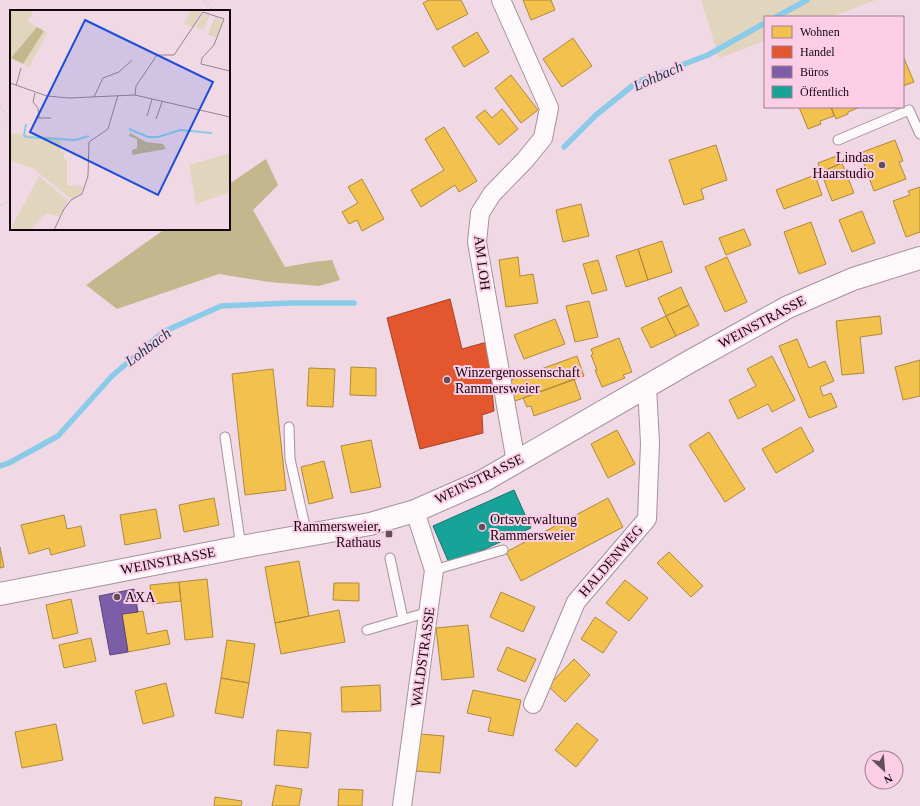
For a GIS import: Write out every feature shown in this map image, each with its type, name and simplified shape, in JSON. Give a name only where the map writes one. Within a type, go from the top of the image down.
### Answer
[{"type":"street","name":"AM LOH","points":[[502,0],[549,108],[543,138],[525,160],[492,194],[480,213],[477,242],[516,462]]},
{"type":"street","name":"WEINSTRASSE","points":[[0,594],[241,547],[370,524],[415,511],[483,481],[647,386],[788,307],[853,279],[920,258]]},
{"type":"street","name":"HALDENWEG","points":[[533,704],[576,602],[647,519],[650,444],[647,386]]},
{"type":"street","name":"WALDSTRASSE","points":[[402,806],[434,570],[415,511]]},
{"type":"lane","points":[[838,140],[909,110],[920,134]]},
{"type":"lane","points":[[289,427],[290,459],[307,535]]},
{"type":"lane","points":[[225,437],[241,547]]},
{"type":"lane","points":[[434,570],[503,550]]},
{"type":"lane","points":[[390,558],[403,620]]},
{"type":"lane","points":[[367,630],[429,612]]},
{"type":"path","points":[[204,0],[213,10]]},
{"type":"path","points":[[0,106],[10,123]]},
{"type":"path","points":[[0,205],[10,200]]},
{"type":"shaded area","points":[[701,0],[876,0],[834,16],[764,16],[764,41],[719,58]]},
{"type":"shaded area","points":[[266,159],[278,185],[253,210],[285,267],[332,260],[340,280],[319,286],[269,282],[219,274],[117,309],[86,285],[164,230],[230,230],[230,183]]},
{"type":"building: Wohnen","points":[[429,0],[461,0],[468,14],[437,30],[423,3]]},
{"type":"building: Wohnen","points":[[523,0],[551,0],[555,10],[531,20]]},
{"type":"building: Wohnen","points":[[477,32],[489,52],[464,67],[452,47]]},
{"type":"building: Wohnen","points":[[573,38],[592,66],[562,87],[543,59]]},
{"type":"building: Wohnen","points":[[904,58],[914,82],[904,86]]},
{"type":"building: Wohnen","points":[[511,75],[538,110],[521,123],[495,88]]},
{"type":"building: Wohnen","points":[[799,108],[831,108],[834,116],[820,121],[821,124],[808,129]]},
{"type":"building: Wohnen","points":[[831,108],[858,108],[848,112],[848,114],[836,119]]},
{"type":"building: Wohnen","points":[[502,109],[518,129],[499,145],[476,117],[485,110],[492,118]]},
{"type":"building: Wohnen","points":[[444,127],[477,181],[459,192],[455,185],[421,207],[411,190],[444,170],[425,139]]},
{"type":"building: Wohnen","points":[[895,140],[903,161],[899,162],[906,179],[874,191],[860,153]]},
{"type":"building: Wohnen","points":[[716,145],[727,180],[701,189],[704,199],[684,205],[669,160]]},
{"type":"building: Wohnen","points":[[839,155],[842,163],[821,172],[818,163]]},
{"type":"building: Wohnen","points":[[842,163],[854,193],[832,201],[821,172]]},
{"type":"building: Wohnen","points":[[815,175],[822,195],[784,209],[776,190]]},
{"type":"building: Wohnen","points":[[362,179],[384,219],[362,231],[357,220],[349,224],[342,212],[358,203],[348,187]]},
{"type":"building: Wohnen","points":[[920,187],[920,232],[906,237],[893,201],[910,195],[908,191]]},
{"type":"building: Wohnen","points":[[581,204],[589,236],[563,242],[556,210]]},
{"type":"building: Wohnen","points":[[862,211],[875,243],[852,252],[839,220]]},
{"type":"building: Wohnen","points":[[811,222],[826,264],[799,274],[784,232]]},
{"type":"building: Wohnen","points":[[744,229],[751,245],[726,255],[719,238]]},
{"type":"building: Wohnen","points":[[662,241],[672,272],[648,280],[638,249]]},
{"type":"building: Wohnen","points":[[638,249],[648,280],[626,287],[616,256]]},
{"type":"building: Wohnen","points":[[518,257],[520,276],[533,274],[538,303],[506,307],[499,260]]},
{"type":"building: Wohnen","points":[[727,257],[747,302],[725,312],[705,267]]},
{"type":"building: Wohnen","points":[[598,260],[607,290],[592,294],[583,264]]},
{"type":"building: Wohnen","points":[[681,287],[689,305],[666,316],[658,298]]},
{"type":"building: Wohnen","points":[[589,301],[598,337],[575,342],[566,306]]},
{"type":"building: Wohnen","points":[[689,305],[699,325],[676,336],[666,316]]},
{"type":"building: Wohnen","points":[[666,316],[676,336],[651,348],[641,328]]},
{"type":"building: Wohnen","points":[[880,316],[882,334],[860,337],[864,373],[842,375],[836,321]]},
{"type":"building: Wohnen","points":[[555,319],[565,344],[524,359],[514,335]]},
{"type":"building: Wohnen","points":[[619,338],[632,372],[623,375],[625,378],[602,387],[595,370],[597,370],[591,355],[593,354],[591,349]]},
{"type":"building: Wohnen","points":[[797,339],[809,368],[825,361],[834,381],[820,387],[823,396],[831,393],[837,407],[809,418],[779,346]]},
{"type":"building: Wohnen","points":[[577,356],[584,376],[515,401],[508,381]]},
{"type":"building: Wohnen","points":[[772,356],[795,400],[772,412],[768,404],[738,419],[729,400],[756,386],[747,369]]},
{"type":"building: Wohnen","points":[[920,360],[920,396],[903,400],[895,367]]},
{"type":"building: Wohnen","points":[[351,367],[376,368],[376,396],[350,395]]},
{"type":"building: Wohnen","points":[[309,368],[335,369],[333,407],[307,406]]},
{"type":"building: Wohnen","points":[[273,369],[286,490],[245,495],[232,374]]},
{"type":"building: Wohnen","points":[[574,379],[581,399],[534,416],[531,406],[527,407],[523,398]]},
{"type":"building: Wohnen","points":[[801,427],[814,451],[776,473],[762,449]]},
{"type":"building: Wohnen","points":[[617,430],[635,464],[608,478],[591,444]]},
{"type":"building: Wohnen","points":[[709,432],[745,489],[725,502],[689,445]]},
{"type":"building: Wohnen","points":[[371,440],[381,487],[351,493],[341,446]]},
{"type":"building: Wohnen","points":[[324,461],[333,498],[309,504],[301,467]]},
{"type":"building: Wohnen","points":[[214,498],[219,525],[184,532],[179,505]]},
{"type":"building: Wohnen","points":[[608,498],[623,527],[521,581],[506,552]]},
{"type":"building: Wohnen","points":[[156,509],[161,538],[125,545],[120,515]]},
{"type":"building: Wohnen","points":[[64,515],[67,529],[81,526],[85,546],[51,555],[49,548],[29,554],[21,525]]},
{"type":"building: Wohnen","points":[[0,547],[4,567],[0,568]]},
{"type":"building: Wohnen","points":[[669,552],[703,586],[691,597],[657,563]]},
{"type":"building: Wohnen","points":[[299,561],[309,616],[275,623],[265,567]]},
{"type":"building: Wohnen","points":[[207,579],[213,637],[185,640],[179,582]]},
{"type":"building: Wohnen","points":[[625,580],[648,598],[629,621],[606,603]]},
{"type":"building: Wohnen","points":[[179,582],[181,601],[152,604],[150,585]]},
{"type":"building: Wohnen","points":[[334,583],[359,583],[359,601],[333,600]]},
{"type":"building: Wohnen","points":[[501,592],[535,607],[523,632],[490,617]]},
{"type":"building: Wohnen","points":[[71,599],[78,633],[53,639],[46,605]]},
{"type":"building: Wohnen","points":[[339,610],[345,642],[281,654],[275,623]]},
{"type":"building: Wohnen","points":[[143,611],[147,634],[167,630],[170,644],[128,652],[122,614]]},
{"type":"building: Wohnen","points":[[595,617],[617,632],[603,653],[581,639]]},
{"type":"building: Wohnen","points":[[468,625],[474,677],[442,680],[436,628]]},
{"type":"building: Wohnen","points":[[91,638],[96,661],[64,668],[59,645]]},
{"type":"building: Wohnen","points":[[227,640],[255,644],[249,683],[221,678]]},
{"type":"building: Wohnen","points":[[507,647],[536,659],[525,682],[497,670]]},
{"type":"building: Wohnen","points":[[574,659],[590,675],[565,702],[548,686]]},
{"type":"building: Wohnen","points":[[221,678],[249,683],[243,718],[215,713]]},
{"type":"building: Wohnen","points":[[166,683],[174,716],[143,724],[135,691]]},
{"type":"building: Wohnen","points":[[380,685],[381,711],[342,712],[341,687]]},
{"type":"building: Wohnen","points":[[473,690],[521,700],[513,736],[488,731],[491,718],[467,713]]},
{"type":"building: Wohnen","points":[[577,723],[598,740],[576,767],[555,750]]},
{"type":"building: Wohnen","points":[[56,724],[63,760],[22,768],[15,732]]},
{"type":"building: Wohnen","points":[[277,730],[311,733],[308,768],[274,765]]},
{"type":"building: Wohnen","points":[[420,734],[444,736],[440,773],[416,771]]},
{"type":"building: Wohnen","points":[[276,785],[302,789],[299,806],[272,806]]},
{"type":"building: Wohnen","points":[[339,789],[363,790],[362,806],[338,806]]},
{"type":"building: Wohnen","points":[[215,797],[242,801],[241,806],[214,806]]},
{"type":"building: Handel","name":"Winzergenossenschaft Rammersweier","points":[[450,299],[462,349],[487,342],[494,411],[482,415],[483,433],[420,449],[387,318]]},
{"type":"building: Büros","points":[[134,589],[138,612],[122,614],[128,652],[110,655],[99,596]]},
{"type":"building: Öffentlich","name":"Ortsverwaltung Rammersweier","points":[[514,490],[531,528],[450,565],[433,526]]},
{"type":"waterway","name":"Lohbach","points":[[778,16],[807,0]]},
{"type":"waterway","name":"Lohbach","points":[[564,147],[596,115],[637,82],[708,55],[764,24]]},
{"type":"waterway","name":"Lohbach","points":[[0,466],[9,463],[58,436],[112,376],[163,332],[221,306],[292,303],[354,303]]},
{"type":"place","name":"Lindas Haarstudio","points":[[882,165]]},
{"type":"place","name":"Winzergenossenschaft Rammersweier","points":[[447,380]]},
{"type":"place","name":"Ortsverwaltung Rammersweier","points":[[482,527]]},
{"type":"place","name":"Rammersweier, Rathaus","points":[[389,534]]},
{"type":"place","name":"AXA","points":[[117,597]]}]
